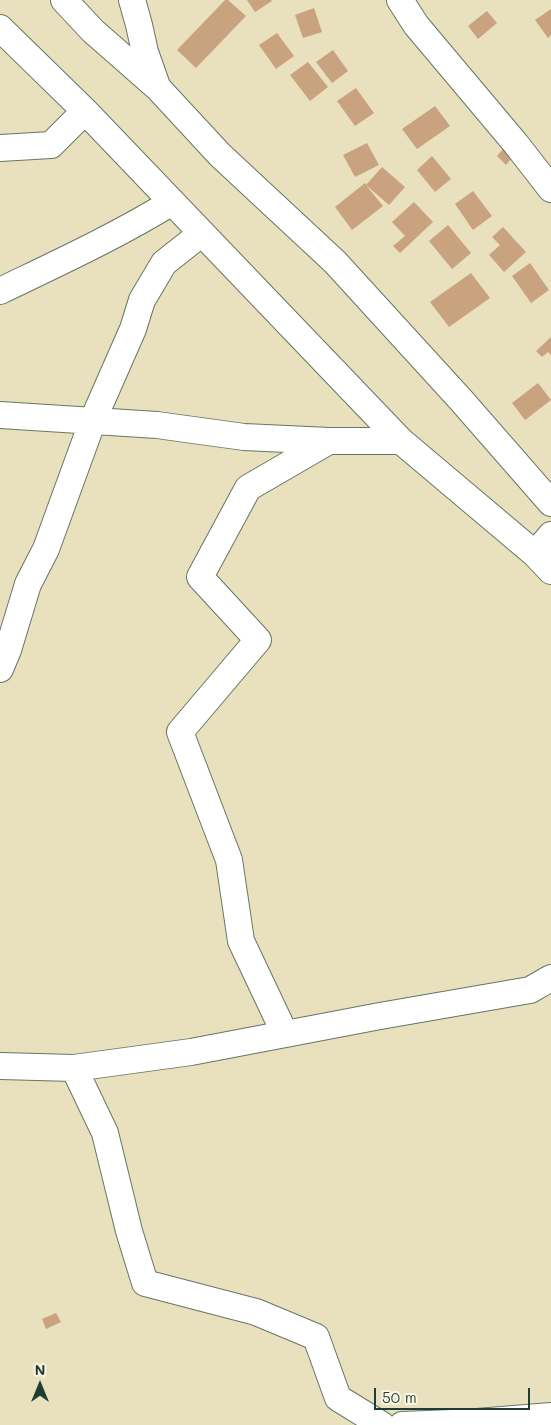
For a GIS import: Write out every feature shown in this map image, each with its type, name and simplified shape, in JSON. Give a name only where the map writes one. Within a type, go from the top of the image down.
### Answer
[{"type":"street","points":[[64,0],[93,31],[158,88],[220,155],[334,262],[551,503]]},
{"type":"street","points":[[132,0],[145,52],[158,88]]},
{"type":"street","points":[[400,0],[416,25],[516,144],[551,189]]},
{"type":"street","points":[[0,28],[85,111],[401,441],[546,554]]},
{"type":"street","points":[[0,148],[51,145],[85,111]]},
{"type":"street","points":[[0,292],[147,218],[172,202]]},
{"type":"street","points":[[0,669],[8,650],[28,584],[46,549],[93,420],[133,328],[142,300],[164,263],[202,233]]},
{"type":"street","points":[[0,415],[157,425],[244,437],[329,441],[401,441]]},
{"type":"street","points":[[285,1034],[241,942],[229,860],[180,732],[258,640],[200,577],[248,488],[329,441]]},
{"type":"street","points":[[0,1066],[74,1068],[190,1052],[530,990],[551,978]]},
{"type":"street","points":[[74,1068],[105,1133],[128,1230],[145,1283],[256,1312],[316,1337],[338,1398],[382,1425]]},
{"type":"street","points":[[402,1425],[478,1422],[551,1416]]},
{"type":"building","points":[[225,0],[228,0],[246,16],[196,68],[177,50]]},
{"type":"building","points":[[247,0],[271,0],[272,1],[255,12]]},
{"type":"building","points":[[314,8],[322,32],[303,38],[295,15]]},
{"type":"building","points":[[551,9],[551,35],[548,38],[535,20]]},
{"type":"building","points":[[487,11],[497,23],[478,39],[468,26]]},
{"type":"building","points":[[277,33],[294,56],[276,69],[259,45]]},
{"type":"building","points":[[333,50],[348,71],[332,83],[316,62]]},
{"type":"building","points":[[308,62],[328,87],[310,101],[290,75]]},
{"type":"building","points":[[356,88],[374,113],[355,126],[337,101]]},
{"type":"building","points":[[435,106],[450,126],[417,149],[402,129]]},
{"type":"building","points":[[367,143],[379,165],[355,177],[343,155]]},
{"type":"building","points":[[504,148],[513,157],[506,165],[497,156]]},
{"type":"building","points":[[432,156],[451,179],[435,192],[417,170]]},
{"type":"building","points":[[382,167],[405,187],[389,205],[366,185]]},
{"type":"building","points":[[365,183],[383,206],[352,230],[335,207]]},
{"type":"building","points":[[473,191],[492,216],[473,230],[455,204]]},
{"type":"building","points":[[414,202],[433,222],[400,253],[393,246],[405,236],[392,222]]},
{"type":"building","points":[[448,225],[471,253],[452,269],[429,241]]},
{"type":"building","points":[[503,227],[526,252],[504,272],[489,255],[500,245],[492,237]]},
{"type":"building","points":[[530,263],[549,290],[531,303],[512,276]]},
{"type":"building","points":[[471,273],[490,298],[449,327],[430,302]]},
{"type":"building","points":[[551,337],[551,355],[548,352],[542,357],[536,351]]},
{"type":"building","points":[[538,383],[551,400],[525,420],[512,403]]},
{"type":"building","points":[[56,1313],[61,1322],[46,1329],[42,1319]]}]
